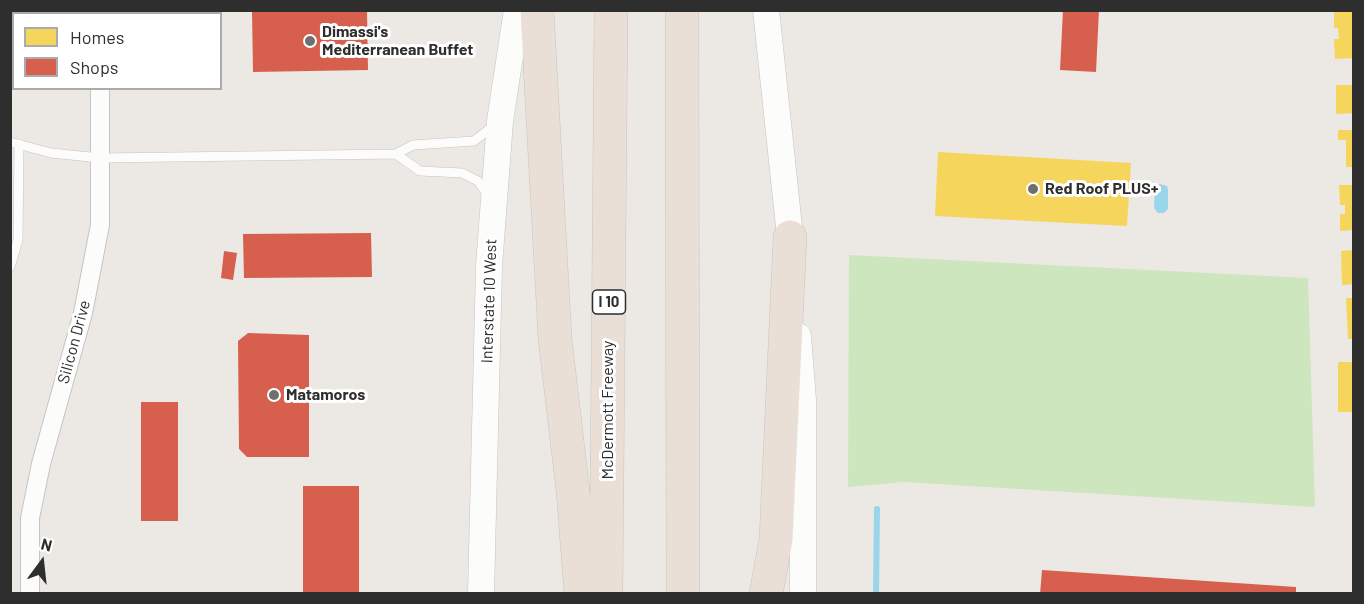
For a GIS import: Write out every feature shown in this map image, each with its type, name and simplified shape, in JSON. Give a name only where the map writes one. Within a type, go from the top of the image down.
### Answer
[{"type":"highway","points":[[537,10],[555,339],[573,491],[581,594]]},
{"type":"highway","name":"McDermott Freeway","points":[[606,594],[611,10]]},
{"type":"highway","points":[[682,10],[683,594]]},
{"type":"highway","points":[[766,594],[776,539],[790,237]]},
{"type":"main road","name":"Interstate 10 West","points":[[481,593],[489,266],[500,121],[517,10]]},
{"type":"main road","points":[[766,10],[790,237],[803,400],[803,594]]},
{"type":"street","name":"Silicon Drive","points":[[30,594],[30,518],[41,464],[83,313],[100,225],[100,90]]},
{"type":"lane","points":[[10,267],[18,240],[15,143],[51,153],[100,158],[396,154],[413,145],[474,141],[500,121]]},
{"type":"lane","points":[[396,154],[420,171],[462,173],[478,181],[494,202]]},
{"type":"green space","points":[[849,255],[1308,278],[1315,507],[904,482],[848,487]]},
{"type":"water","points":[[1160,184],[1167,186],[1168,190],[1168,209],[1164,213],[1158,213],[1154,208],[1155,187]]},
{"type":"building: Homes","points":[[1334,10],[1354,10],[1354,58],[1335,59],[1334,39],[1339,39],[1338,28],[1334,28]]},
{"type":"building: Homes","points":[[1336,85],[1354,85],[1354,113],[1336,114]]},
{"type":"building: Homes","points":[[1338,130],[1354,130],[1354,167],[1346,167],[1346,140],[1338,140]]},
{"type":"building: Homes","name":"Red Roof PLUS+","points":[[938,152],[1131,163],[1127,226],[935,216]]},
{"type":"building: Homes","points":[[1339,185],[1354,185],[1354,230],[1340,231],[1340,214],[1345,214],[1345,205],[1340,205]]},
{"type":"building: Homes","points":[[1354,250],[1354,284],[1342,285],[1341,251]]},
{"type":"building: Homes","points":[[1346,298],[1354,298],[1354,339],[1348,339]]},
{"type":"building: Homes","points":[[1338,362],[1354,362],[1354,412],[1338,412]]},
{"type":"building: Shops","name":"Dimassi's Mediterranean Buffet","points":[[367,10],[368,70],[253,72],[252,12]]},
{"type":"building: Shops","points":[[1063,10],[1099,10],[1096,72],[1060,70]]},
{"type":"building: Shops","points":[[371,233],[372,277],[244,278],[243,234]]},
{"type":"building: Shops","points":[[224,251],[237,253],[233,280],[221,278]]},
{"type":"building: Shops","name":"Matamoros","points":[[248,333],[309,335],[309,457],[247,457],[239,449],[238,341]]},
{"type":"building: Shops","points":[[141,402],[178,402],[178,521],[141,521]]},
{"type":"building: Shops","points":[[303,486],[359,486],[359,594],[303,594]]},
{"type":"building: Shops","points":[[1042,570],[1296,587],[1296,594],[1040,594]]},
{"type":"waterway","points":[[876,594],[877,509]]},
{"type":"place","name":"Dimassi's Mediterranean Buffet","points":[[310,41]]},
{"type":"place","name":"Red Roof PLUS+","points":[[1033,189]]},
{"type":"place","name":"Matamoros","points":[[274,395]]}]
